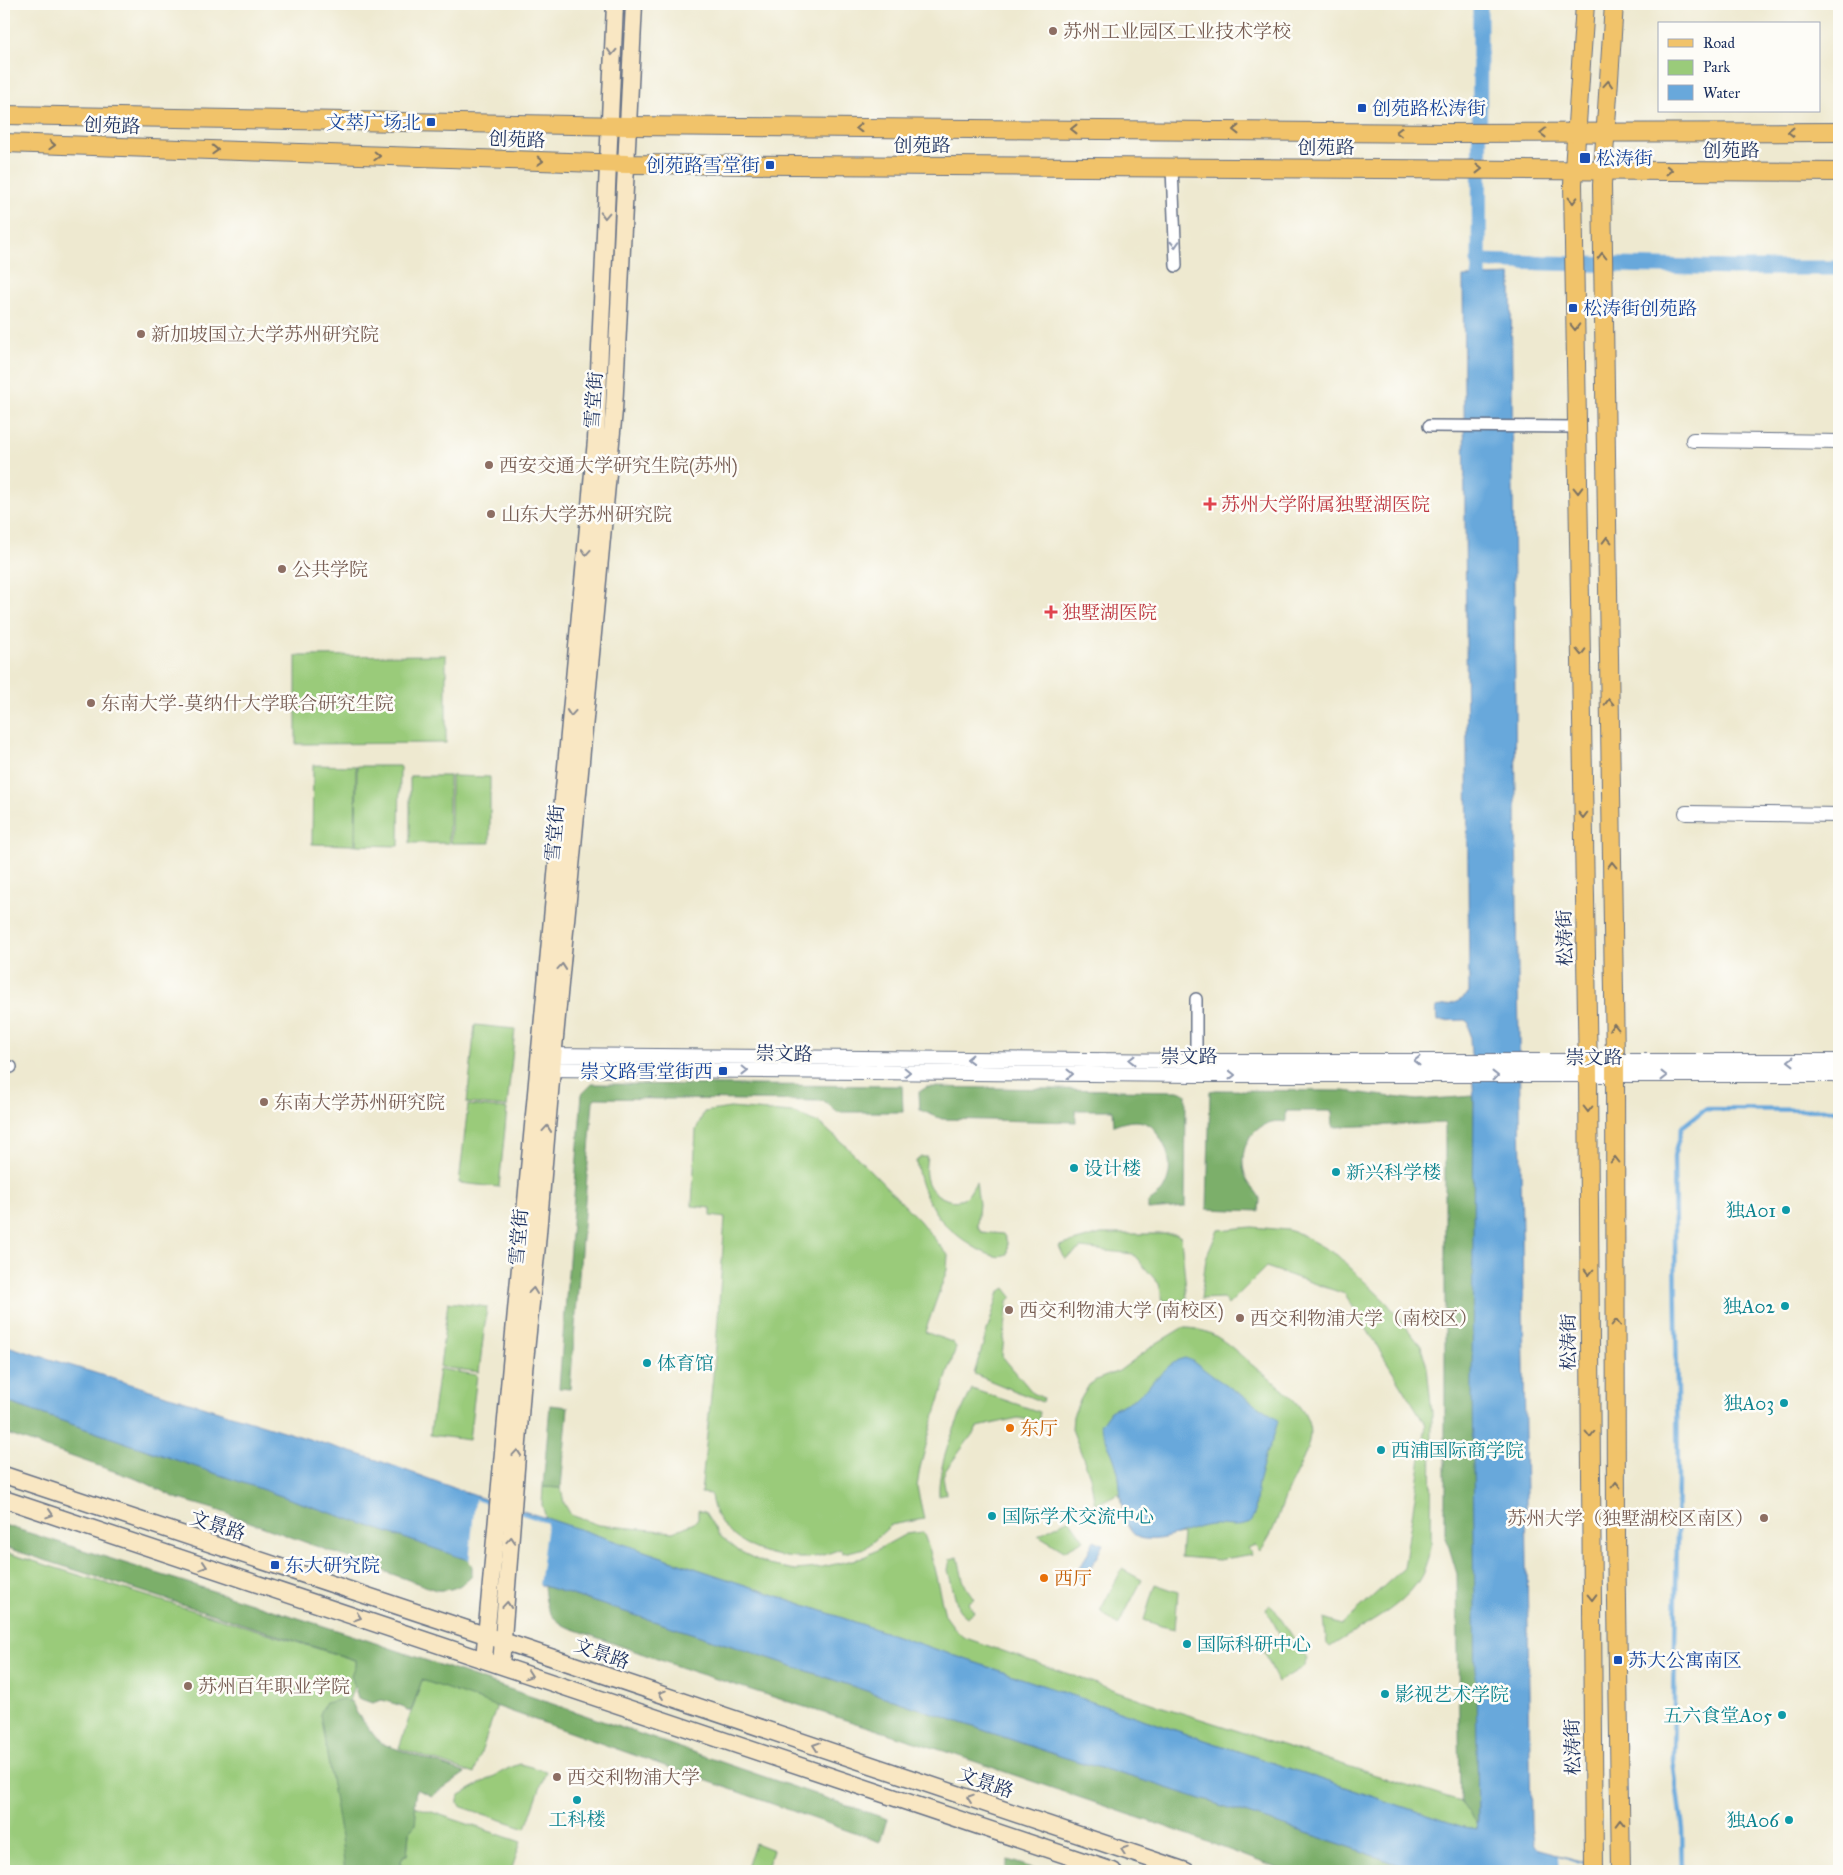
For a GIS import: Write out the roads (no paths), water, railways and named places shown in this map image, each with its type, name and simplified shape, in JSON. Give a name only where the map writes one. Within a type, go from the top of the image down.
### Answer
[{"type":"main road","name":"雪堂街","points":[[484,1660],[492,1574],[506,1500],[546,1062],[596,440],[614,4]]},
{"type":"main road","name":"雪堂街","points":[[546,1062],[614,410],[634,4]]},
{"type":"main road","name":"松涛街","points":[[1585,4],[1574,169],[1574,279],[1588,1068],[1594,1871]]},
{"type":"main road","points":[[1614,4],[1602,170],[1602,280],[1615,1068],[1616,1534],[1621,1871]]},
{"type":"main road","name":"创苑路","points":[[4,115],[608,126],[1447,133],[1839,132]]},
{"type":"main road","name":"创苑路","points":[[4,143],[627,164],[1839,172]]},
{"type":"main road","name":"文景路","points":[[4,1475],[1186,1871]]},
{"type":"main road","points":[[4,1499],[1113,1871]]},
{"type":"main road","name":"雪堂街","points":[[501,1666],[509,1579],[506,1500]]},
{"type":"street","points":[[1172,168],[1176,266]]},
{"type":"street","points":[[1429,426],[1577,427]]},
{"type":"street","points":[[1693,440],[1839,442]]},
{"type":"street","points":[[1686,813],[1839,815]]},
{"type":"street","points":[[1196,1003],[1196,1068]]},
{"type":"street","name":"崇文路","points":[[1196,1068],[1525,1061],[1588,1068],[1839,1075]]},
{"type":"street","name":"崇文路","points":[[1615,1068],[1839,1061]]},
{"type":"street","name":"崇文路","points":[[546,1062],[1196,1068],[1466,1076],[1525,1076],[1588,1068]]},
{"type":"water","points":[[1511,275],[1517,906],[1531,1824],[1533,1843],[1540,1850],[1618,1871],[1416,1871],[1350,1847],[1152,1783],[1063,1757],[760,1655],[544,1586],[4,1401],[4,1345],[377,1460],[487,1500],[546,1518],[1463,1827],[1477,1829],[1472,1387],[1474,1100],[1469,1023],[1465,1020],[1437,1021],[1436,1007],[1454,1003],[1469,993],[1463,277]]},
{"type":"water","points":[[1185,1358],[1193,1361],[1275,1417],[1278,1421],[1266,1453],[1258,1483],[1255,1512],[1250,1523],[1239,1526],[1210,1525],[1160,1539],[1144,1539],[1136,1536],[1130,1530],[1126,1521],[1121,1500],[1118,1472],[1100,1425],[1110,1411],[1136,1398],[1169,1366]]},
{"type":"water","points":[[1094,1540],[1103,1544],[1085,1581],[1076,1577]]},
{"type":"waterway","points":[[1479,295],[1480,4]]},
{"type":"waterway","points":[[1478,261],[1732,268],[1839,268]]},
{"type":"waterway","points":[[1683,1871],[1682,1829],[1673,1760],[1678,1478],[1674,1156],[1682,1127],[1705,1109],[1839,1110]]},
{"type":"place","name":"苏州工业园区工业技术学校","points":[[1053,31]]},
{"type":"place","name":"创苑路松涛街","points":[[1362,108]]},
{"type":"place","name":"文萃广场北","points":[[431,122]]},
{"type":"place","name":"松涛街","points":[[1585,158]]},
{"type":"place","name":"创苑路雪堂街","points":[[770,165]]},
{"type":"place","name":"松涛街创苑路","points":[[1573,308]]},
{"type":"place","name":"新加坡国立大学苏州研究院","points":[[141,334]]},
{"type":"place","name":"西安交通大学研究生院(苏州)","points":[[489,465]]},
{"type":"place","name":"苏州大学附属独墅湖医院","points":[[1210,504]]},
{"type":"place","name":"山东大学苏州研究院","points":[[491,514]]},
{"type":"place","name":"公共学院","points":[[282,569]]},
{"type":"place","name":"独墅湖医院","points":[[1051,612]]},
{"type":"place","name":"东南大学-莫纳什大学联合研究生院","points":[[91,703]]},
{"type":"place","name":"崇文路雪堂街西","points":[[723,1071]]},
{"type":"place","name":"东南大学苏州研究院","points":[[264,1102]]},
{"type":"place","name":"设计楼","points":[[1074,1168]]},
{"type":"place","name":"新兴科学楼","points":[[1336,1172]]},
{"type":"place","name":"独A01","points":[[1786,1210]]},
{"type":"place","name":"独A02","points":[[1785,1306]]},
{"type":"place","name":"西交利物浦大学 (南校区)","points":[[1009,1310]]},
{"type":"place","name":"西交利物浦大学（南校区）","points":[[1240,1318]]},
{"type":"place","name":"体育馆","points":[[647,1363]]},
{"type":"place","name":"独A03","points":[[1784,1403]]},
{"type":"place","name":"东厅","points":[[1010,1428]]},
{"type":"place","name":"西浦国际商学院","points":[[1381,1450]]},
{"type":"place","name":"国际学术交流中心","points":[[992,1516]]},
{"type":"place","name":"苏州大学（独墅湖校区南区）","points":[[1764,1518]]},
{"type":"place","name":"东大研究院","points":[[275,1565]]},
{"type":"place","name":"西厅","points":[[1044,1578]]},
{"type":"place","name":"国际科研中心","points":[[1187,1644]]},
{"type":"place","name":"苏大公寓南区","points":[[1618,1660]]},
{"type":"place","name":"苏州百年职业学院","points":[[188,1686]]},
{"type":"place","name":"影视艺术学院","points":[[1385,1694]]},
{"type":"place","name":"五六食堂A05","points":[[1782,1715]]},
{"type":"place","name":"西交利物浦大学","points":[[557,1777]]},
{"type":"place","name":"工科楼","points":[[577,1800]]},
{"type":"place","name":"独A06","points":[[1789,1820]]}]
